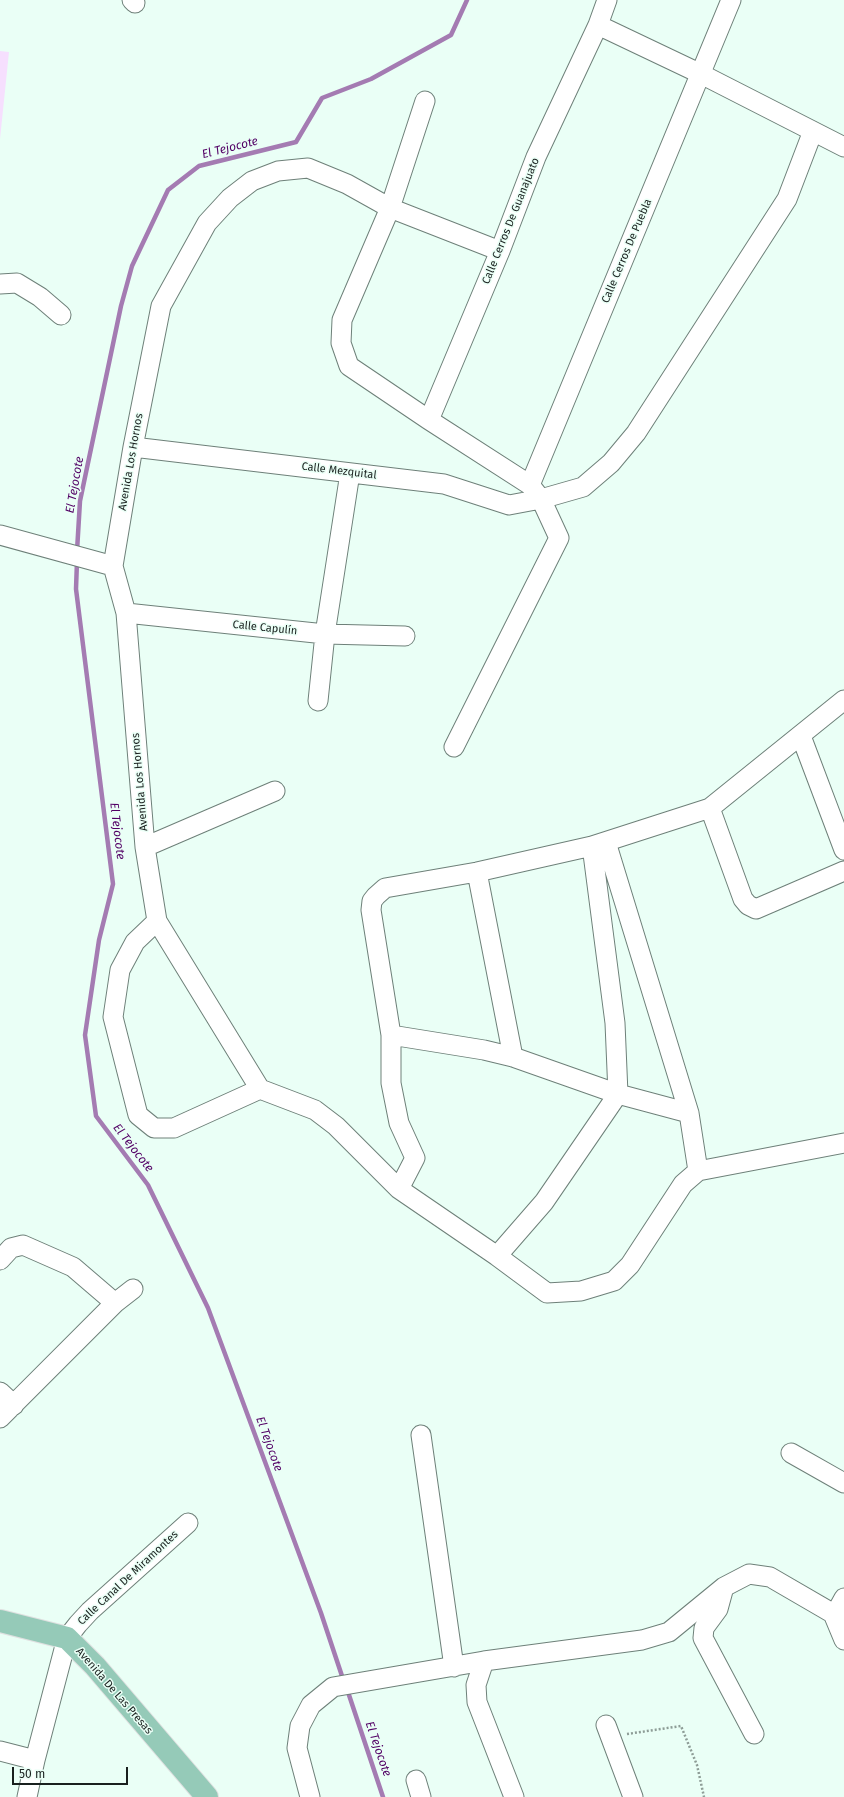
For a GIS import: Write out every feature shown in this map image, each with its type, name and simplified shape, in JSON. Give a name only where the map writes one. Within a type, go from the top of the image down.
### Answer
[{"type":"main road","name":"Avenida De Las Presas","points":[[0,1621],[67,1638],[95,1666],[207,1797]]},
{"type":"street","name":"Calle Cerros De Guanajuato","points":[[429,420],[500,251],[536,157],[598,25],[607,0]]},
{"type":"street","name":"Calle Cerros De Puebla","points":[[536,492],[731,0]]},
{"type":"street","points":[[598,25],[701,74],[844,147]]},
{"type":"street","points":[[425,102],[390,208],[342,320],[341,343],[350,366],[536,492],[559,538],[454,747]]},
{"type":"street","name":"Calle Mezquital","points":[[133,447],[444,484],[509,505],[536,492],[583,487],[611,463],[636,433],[787,199],[813,132]]},
{"type":"street","name":"Avenida Los Hornos","points":[[157,921],[145,847],[126,613],[113,566],[133,447],[161,306],[207,223],[230,198],[252,181],[278,171],[308,168],[347,184],[390,208],[500,251]]},
{"type":"street","points":[[0,284],[17,283],[40,296],[61,315]]},
{"type":"street","points":[[318,701],[325,634],[350,473]]},
{"type":"street","points":[[0,535],[113,566]]},
{"type":"street","name":"Calle Capulín","points":[[126,613],[325,634],[405,636]]},
{"type":"street","points":[[399,1189],[415,1158],[397,1117],[391,1083],[391,1035],[371,910],[372,901],[376,896],[385,888],[477,872],[599,844],[710,808],[802,736],[844,700]]},
{"type":"street","points":[[802,736],[844,850]]},
{"type":"street","points":[[145,847],[275,791]]},
{"type":"street","points":[[710,808],[743,899],[748,905],[756,909],[844,871]]},
{"type":"street","points":[[497,1256],[544,1202],[618,1094],[615,1022],[599,844]]},
{"type":"street","points":[[599,844],[688,1113],[698,1171]]},
{"type":"street","points":[[477,872],[513,1057]]},
{"type":"street","points":[[260,1089],[174,1128],[154,1128],[138,1115],[112,1017],[120,970],[135,942],[157,921],[260,1089],[315,1110],[336,1126],[399,1189],[497,1256],[547,1293],[581,1291],[614,1281],[630,1265],[683,1184],[698,1171],[844,1142]]},
{"type":"street","points":[[391,1035],[484,1050],[513,1057],[618,1094],[688,1113]]},
{"type":"street","points":[[0,1260],[11,1248],[23,1245],[73,1267],[115,1303]]},
{"type":"street","points":[[0,1418],[115,1303],[132,1289]]},
{"type":"street","points":[[0,1392],[14,1405]]},
{"type":"street","points":[[421,1435],[454,1667]]},
{"type":"street","points":[[791,1453],[844,1484]]},
{"type":"street","name":"Calle Canal De Miramontes","points":[[30,1795],[35,1760],[67,1638],[90,1611],[188,1523]]},
{"type":"street","points":[[310,1797],[297,1748],[300,1726],[311,1705],[335,1687],[484,1661],[642,1640],[669,1632],[724,1587],[749,1574],[770,1577],[839,1618]]},
{"type":"street","points":[[724,1587],[718,1609],[704,1628],[703,1638],[754,1734]]},
{"type":"street","points":[[844,1598],[839,1618],[844,1640]]},
{"type":"street","points":[[484,1661],[476,1686],[477,1702],[514,1797]]},
{"type":"street","points":[[608,1731],[633,1797]]},
{"type":"street","points":[[0,1751],[35,1760]]},
{"type":"path","points":[[608,1731],[681,1726],[697,1765],[704,1797]]},
{"type":"shaded area","points":[[0,51],[9,52],[0,139]]},
{"type":"waterway","name":"El Tejocote","points":[[77,551],[80,501],[121,306],[132,266],[168,190],[199,166],[296,142],[322,98],[371,79],[451,35],[467,0]]},
{"type":"waterway","name":"El Tejocote","points":[[77,561],[76,589],[113,884],[99,940],[85,1035],[96,1116],[148,1185],[208,1308],[321,1613],[344,1682]]},
{"type":"waterway","name":"El Tejocote","points":[[347,1689],[383,1797]]}]
